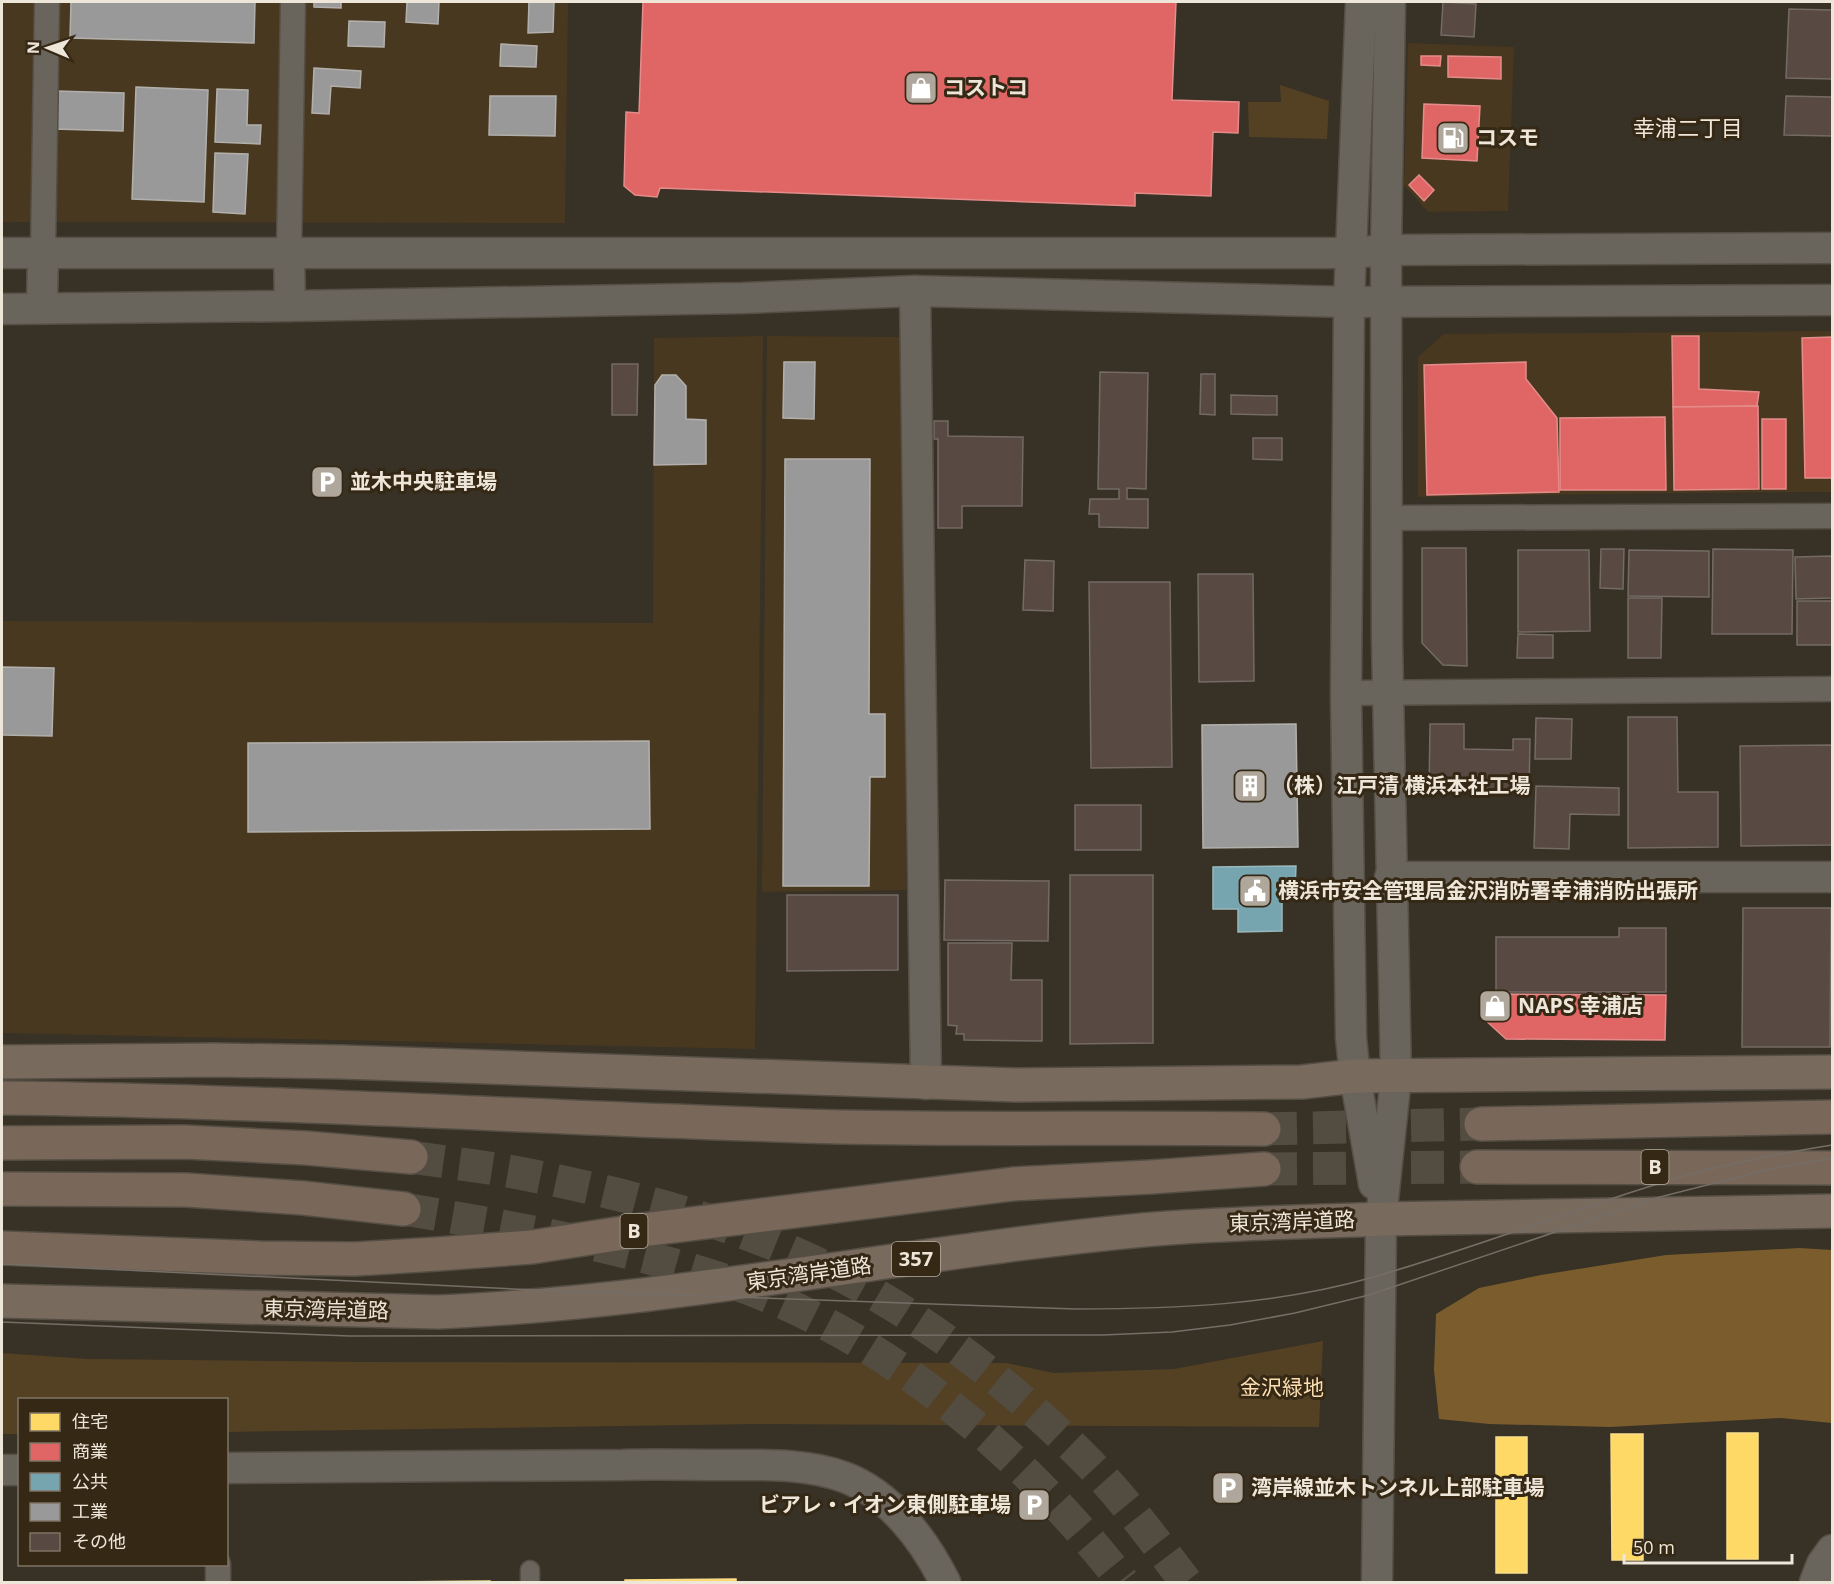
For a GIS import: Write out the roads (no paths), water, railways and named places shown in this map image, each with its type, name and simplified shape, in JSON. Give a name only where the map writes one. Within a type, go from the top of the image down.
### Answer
[{"type":"highway","points":[[2,1062],[216,1060],[330,1062],[926,1084],[1016,1085],[1302,1082],[1356,1077],[1833,1072]]},
{"type":"highway","points":[[2,1098],[242,1104],[848,1127],[1264,1129]]},
{"type":"highway","name":"B","points":[[1481,1124],[1833,1117]]},
{"type":"highway","points":[[2,1143],[184,1142],[306,1148],[411,1157]]},
{"type":"highway","name":"B","points":[[1477,1167],[1833,1168]]},
{"type":"highway","name":"B","points":[[2,1248],[260,1258],[355,1259],[438,1254],[532,1247],[654,1228],[1014,1184],[1264,1169]]},
{"type":"highway","points":[[2,1189],[186,1190],[303,1198],[404,1209]]},
{"type":"highway","name":"東京湾岸道路","points":[[2,1301],[438,1312],[504,1310],[637,1297],[1144,1230],[1381,1219],[1833,1211]]},
{"type":"street","points":[[42,308],[47,2]]},
{"type":"street","points":[[290,306],[293,2]]},
{"type":"street","points":[[1360,2],[1349,302],[1346,693],[1351,1038],[1381,1219]]},
{"type":"street","points":[[1377,1582],[1381,1219],[1396,1077],[1390,877],[1386,518],[1388,302],[1386,250],[1390,2]]},
{"type":"street","points":[[2,253],[1351,253],[1386,250],[1833,248]]},
{"type":"street","points":[[2,309],[743,298],[915,291],[1349,302],[1833,300]]},
{"type":"street","points":[[915,291],[926,1084]]},
{"type":"street","points":[[1386,518],[1833,516]]},
{"type":"street","points":[[1346,693],[1833,689]]},
{"type":"street","points":[[1390,877],[1833,877]]},
{"type":"street","points":[[228,1468],[639,1465],[800,1467],[844,1477],[873,1492],[899,1514],[932,1555],[945,1582]]},
{"type":"street","points":[[2,1470],[18,1470]]},
{"type":"street","points":[[1815,1582],[1822,1564],[1833,1550]]},
{"type":"street","points":[[218,1566],[218,1582]]},
{"type":"tunnel","points":[[1264,1129],[1481,1124]]},
{"type":"tunnel","points":[[411,1157],[514,1172],[644,1201],[755,1237],[846,1278],[889,1303],[972,1359],[1048,1424],[1084,1458],[1111,1488],[1186,1582]]},
{"type":"tunnel","points":[[1264,1169],[1477,1167]]},
{"type":"tunnel","points":[[404,1209],[530,1231],[654,1259],[736,1284],[793,1307],[848,1336],[900,1369],[950,1406],[1042,1489],[1123,1582]]},
{"type":"tram line","points":[[2,1264],[535,1290],[1076,1309],[1224,1304],[1298,1294],[1370,1278],[1685,1176],[1748,1160],[1832,1145]]},
{"type":"tram line","points":[[2,1322],[350,1336],[1103,1335],[1172,1332],[1230,1325],[1295,1313],[1369,1295],[1656,1198],[1766,1170],[1832,1158]]},
{"type":"place","name":"コストコ","points":[[921,88]]},
{"type":"place","name":"コスモ","points":[[1453,138]]},
{"type":"place","name":"並木中央駐車場","points":[[327,482]]},
{"type":"place","name":"（株）江戸清 横浜本社工場","points":[[1250,786]]},
{"type":"place","name":"横浜市安全管理局金沢消防署幸浦消防出張所","points":[[1255,891]]},
{"type":"place","name":"NAPS 幸浦店","points":[[1495,1006]]},
{"type":"place","name":"湾岸線並木トンネル上部駐車場","points":[[1228,1488]]},
{"type":"place","name":"ビアレ・イオン東側駐車場","points":[[1034,1505]]},
{"type":"district","name":"幸浦二丁目","points":[[1688,128]]},
{"type":"park label","name":"金沢緑地","points":[[1282,1388]]}]
